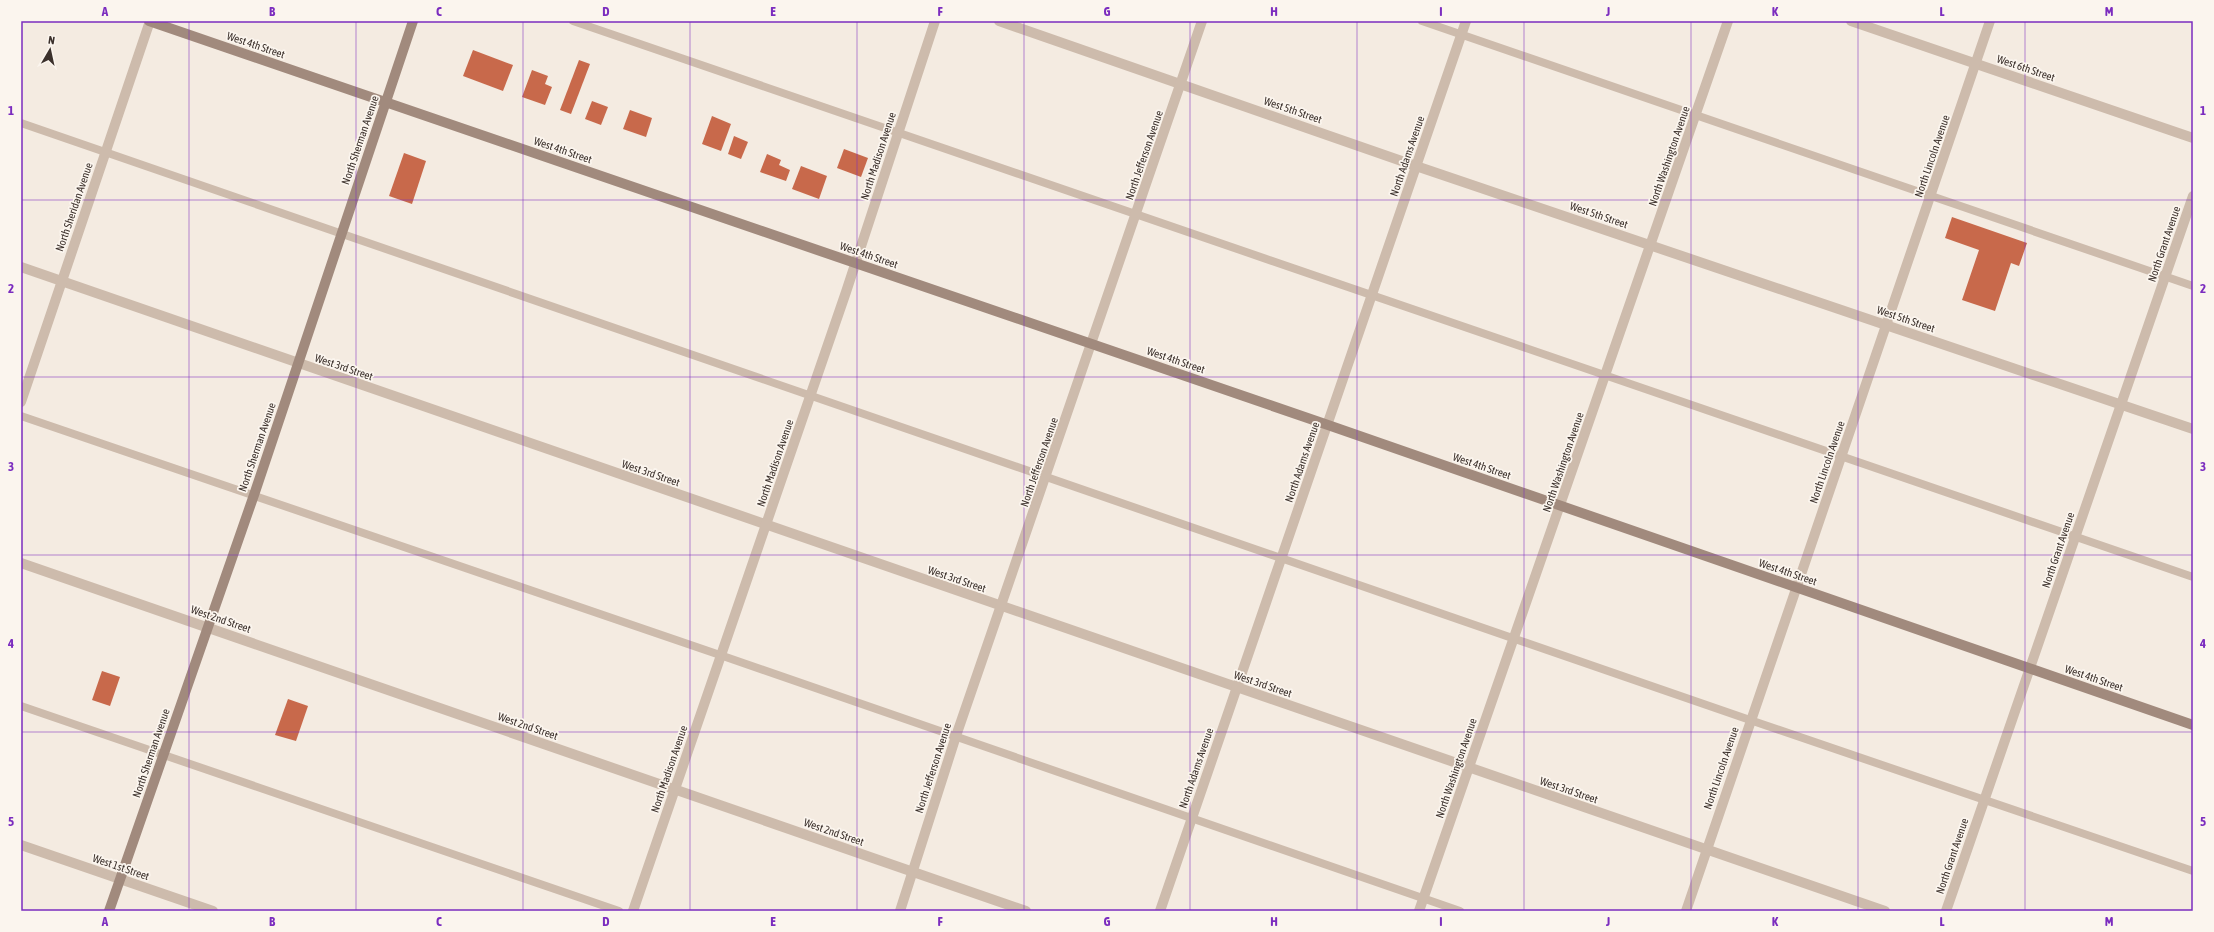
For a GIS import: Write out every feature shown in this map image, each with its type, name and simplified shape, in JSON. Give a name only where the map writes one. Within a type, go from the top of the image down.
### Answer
[{"type":"main road","name":"West 4th Street","points":[[150,21],[1328,425],[2193,725]]},
{"type":"main road","name":"North Sherman Avenue","points":[[109,911],[254,495],[413,21]]},
{"type":"street","name":"North Sheridan Avenue","points":[[21,402],[150,21]]},
{"type":"street","name":"North Madison Avenue","points":[[633,911],[856,263],[897,132],[935,21]]},
{"type":"street","name":"West 5th Street","points":[[999,21],[1416,166],[2193,429]]},
{"type":"street","name":"North Jefferson Avenue","points":[[900,911],[956,736],[1047,476],[1202,21]]},
{"type":"street","name":"North Adams Avenue","points":[[1160,911],[1466,21]]},
{"type":"street","name":"North Washington Avenue","points":[[1419,911],[1728,21]]},
{"type":"street","name":"West 6th Street","points":[[1851,21],[2193,138]]},
{"type":"street","name":"North Lincoln Avenue","points":[[1686,911],[1990,21]]},
{"type":"street","name":"North Grant Avenue","points":[[1946,911],[2193,196]]},
{"type":"street","name":"West 3rd Street","points":[[21,267],[1001,607],[1885,911]]},
{"type":"street","name":"West 2nd Street","points":[[21,563],[1026,911]]},
{"type":"street","name":"West 1st Street","points":[[21,845],[213,911]]},
{"type":"lane","points":[[574,21],[2193,577]]},
{"type":"lane","points":[[1422,21],[2193,286]]},
{"type":"lane","points":[[21,122],[1047,476],[1514,639],[2193,871]]},
{"type":"lane","points":[[21,416],[956,736],[1460,911]]},
{"type":"lane","points":[[21,706],[618,911]]},
{"type":"building","points":[[473,50],[513,65],[503,91],[463,76]]},
{"type":"building","points":[[579,60],[590,64],[571,114],[560,110]]},
{"type":"building","points":[[532,70],[548,76],[545,84],[552,87],[545,105],[522,97]]},
{"type":"building","points":[[592,101],[608,107],[601,125],[585,119]]},
{"type":"building","points":[[630,110],[652,118],[646,137],[623,129]]},
{"type":"building","points":[[712,116],[731,124],[721,151],[702,144]]},
{"type":"building","points":[[734,136],[748,142],[741,159],[728,154]]},
{"type":"building","points":[[844,149],[868,158],[861,177],[837,168]]},
{"type":"building","points":[[404,153],[426,161],[412,204],[389,196]]},
{"type":"building","points":[[767,154],[781,160],[779,165],[790,170],[786,181],[760,172]]},
{"type":"building","points":[[801,166],[827,176],[819,199],[792,189]]},
{"type":"building","points":[[1952,217],[2027,243],[2019,266],[2011,263],[1995,311],[1962,300],[1979,250],[1945,238]]},
{"type":"building","points":[[102,671],[120,677],[110,706],[92,700]]},
{"type":"building","points":[[288,699],[308,706],[296,741],[275,735]]}]
